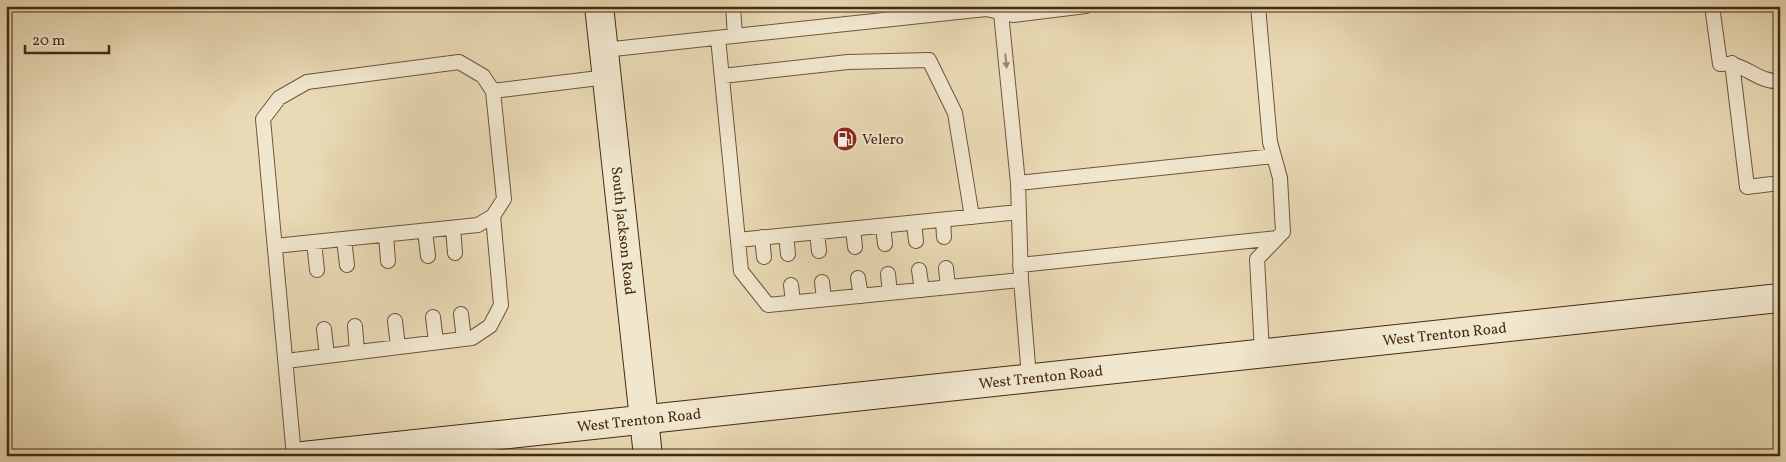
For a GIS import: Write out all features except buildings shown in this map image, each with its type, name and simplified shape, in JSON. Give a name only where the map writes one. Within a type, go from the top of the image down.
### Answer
[{"type":"main road","name":"South Jackson Road","points":[[599,6],[648,456]]},
{"type":"main road","name":"West Trenton Road","points":[[303,456],[644,418],[1780,298]]},
{"type":"lane","points":[[733,6],[736,36]]},
{"type":"lane","points":[[604,50],[736,36],[921,11],[986,8],[1013,15],[1042,9],[1086,6]]},
{"type":"lane","points":[[1258,6],[1270,142],[1280,178],[1283,232],[1257,259],[1262,352]]},
{"type":"lane","points":[[1712,6],[1720,64],[1732,63],[1770,82],[1780,81]]},
{"type":"lane","points":[[1001,13],[1018,183],[1020,265],[1029,377]]},
{"type":"lane","points":[[718,38],[742,271],[768,305]]},
{"type":"lane","points":[[722,76],[848,62],[929,60],[955,113],[972,217]]},
{"type":"lane","points":[[275,246],[478,225],[493,216],[504,199],[493,91],[482,76],[459,62],[307,82],[279,98],[264,119],[275,246],[286,361],[294,456]]},
{"type":"lane","points":[[1732,63],[1747,187],[1780,183]]},
{"type":"lane","points":[[493,91],[607,77]]},
{"type":"lane","points":[[1018,183],[1274,156]]},
{"type":"lane","points":[[738,240],[1019,212]]},
{"type":"lane","points":[[286,361],[472,338],[490,326],[501,305],[493,216]]},
{"type":"lane","points":[[943,220],[944,237]]},
{"type":"lane","points":[[914,223],[916,241]]},
{"type":"lane","points":[[883,226],[884,244]]},
{"type":"lane","points":[[452,228],[455,253]]},
{"type":"lane","points":[[853,229],[855,247]]},
{"type":"lane","points":[[425,230],[428,256]]},
{"type":"lane","points":[[817,232],[819,251]]},
{"type":"lane","points":[[386,235],[388,261]]},
{"type":"lane","points":[[786,235],[788,254]]},
{"type":"lane","points":[[762,238],[764,257]]},
{"type":"lane","points":[[1020,265],[1278,238]]},
{"type":"lane","points":[[344,239],[348,265]]},
{"type":"lane","points":[[314,242],[317,270]]},
{"type":"lane","points":[[946,268],[948,287]]},
{"type":"lane","points":[[919,270],[922,290]]},
{"type":"lane","points":[[888,274],[890,293]]},
{"type":"lane","points":[[858,278],[861,296]]},
{"type":"lane","points":[[768,305],[1021,280]]},
{"type":"lane","points":[[822,282],[824,300]]},
{"type":"lane","points":[[791,285],[793,302]]},
{"type":"lane","points":[[766,288],[768,305]]},
{"type":"lane","points":[[461,314],[464,339]]},
{"type":"lane","points":[[434,317],[436,342]]},
{"type":"lane","points":[[395,321],[398,347]]},
{"type":"lane","points":[[355,326],[357,352]]},
{"type":"lane","points":[[324,329],[327,356]]},
{"type":"place","name":"Velero","points":[[845,139]]}]
